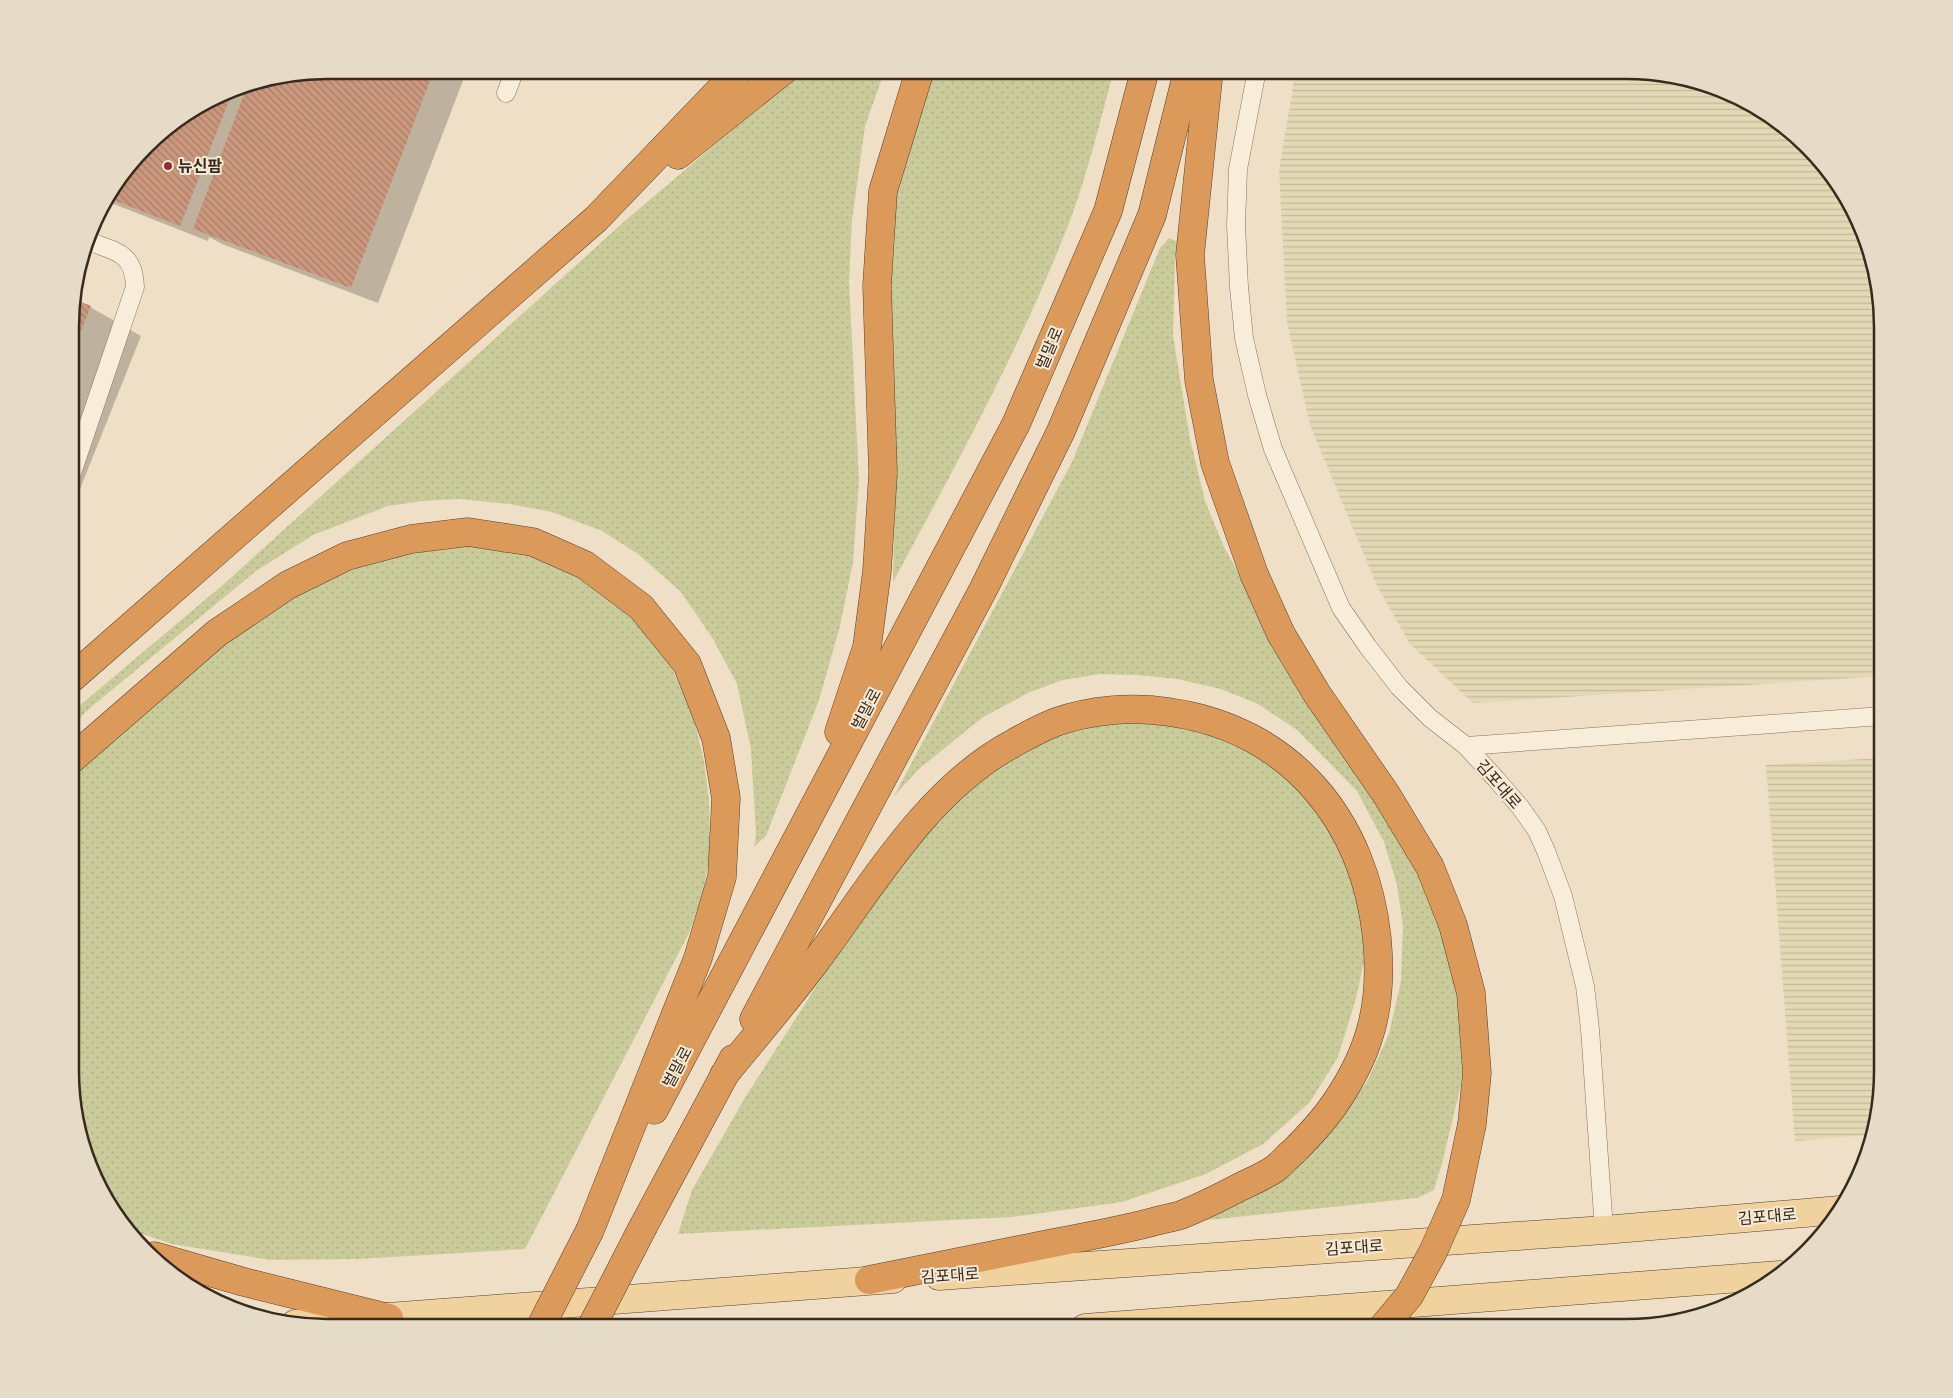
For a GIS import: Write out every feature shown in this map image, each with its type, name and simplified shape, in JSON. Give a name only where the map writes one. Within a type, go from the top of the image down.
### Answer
[{"type":"highway","points":[[596,219],[730,79]]},
{"type":"highway","points":[[79,672],[596,219],[773,79]]},
{"type":"highway","points":[[816,805],[867,647],[877,571],[884,473],[876,286],[883,191],[917,79]]},
{"type":"highway","name":"벌말로","points":[[545,1319],[1016,424],[1108,211],[1143,79]]},
{"type":"highway","points":[[596,1319],[984,588],[1061,431],[1152,215],[1186,79]]},
{"type":"highway","points":[[1208,79],[1190,255],[1199,380],[1215,463],[1254,574],[1281,634],[1317,694],[1386,794],[1430,867],[1453,925],[1471,993],[1477,1072],[1472,1124],[1456,1200],[1433,1252],[1409,1296],[1390,1319]]},
{"type":"highway","points":[[79,753],[216,633],[288,585],[347,556],[411,539],[468,532],[533,542],[585,564],[641,607],[688,664],[716,738],[726,798],[722,877],[698,958],[590,1230]]},
{"type":"highway","points":[[724,1075],[815,963],[897,851],[934,807],[968,773],[1009,745],[1057,722],[1107,711],[1150,709],[1197,716],[1235,728],[1266,744],[1296,769],[1326,802],[1349,836],[1363,872],[1375,914],[1379,958],[1378,1002],[1368,1043],[1348,1084],[1321,1124],[1277,1168],[1178,1216],[868,1280]]},
{"type":"highway","points":[[164,1259],[244,1282],[389,1318]]},
{"type":"main road","name":"김포대로","points":[[373,1319],[868,1280],[1604,1230],[1831,1211]]},
{"type":"main road","points":[[1202,1319],[1765,1276]]},
{"type":"lane","points":[[506,93],[511,79]]},
{"type":"lane","points":[[1256,79],[1238,169],[1236,225],[1244,338],[1257,395],[1273,449],[1341,608],[1368,647],[1399,686],[1430,718],[1466,746]]},
{"type":"lane","points":[[79,453],[135,287],[133,267],[128,260],[120,254],[94,243]]},
{"type":"lane","name":"김포대로","points":[[1466,746],[1874,717]]},
{"type":"lane","name":"김포대로","points":[[1466,746],[1521,808],[1536,831],[1546,851],[1563,896],[1585,986],[1590,1029],[1604,1230]]},
{"type":"shaded area","points":[[1294,79],[1642,79],[1659,81],[1690,87],[1736,104],[1790,140],[1823,176],[1849,217],[1866,263],[1872,294],[1874,311],[1874,677],[1473,703],[1410,644],[1377,586],[1310,425],[1287,322],[1279,170]]},
{"type":"shaded area","points":[[1874,758],[1874,1087],[1866,1135],[1795,1141],[1766,765]]},
{"type":"green space","points":[[792,79],[882,79],[865,126],[852,220],[849,282],[859,481],[853,562],[840,626],[819,700],[766,836],[754,847],[756,835],[751,749],[737,684],[713,639],[681,592],[638,554],[602,531],[552,512],[509,504],[460,499],[422,501],[388,506],[313,535],[256,571],[79,719],[79,706],[225,583],[626,220]]},
{"type":"green space","points":[[925,79],[1112,79],[1082,185],[1050,269],[987,405],[893,582],[895,481],[887,314],[889,209]]},
{"type":"green space","points":[[1169,238],[1178,242],[1175,258],[1173,336],[1190,439],[1205,501],[1224,547],[1268,626],[1453,917],[1466,1047],[1461,1085],[1434,1190],[1417,1198],[1199,1221],[1327,1131],[1367,1082],[1389,1034],[1401,981],[1403,926],[1397,885],[1384,842],[1357,791],[1297,730],[1258,704],[1221,689],[1177,679],[1101,674],[1063,680],[1030,692],[983,717],[919,769],[894,796],[1072,462],[1160,248]]},
{"type":"green space","points":[[481,543],[540,557],[582,573],[650,633],[671,666],[693,715],[704,761],[709,800],[710,852],[704,890],[689,933],[525,1249],[358,1259],[271,1260],[172,1244],[138,1232],[130,1222],[104,1181],[92,1151],[84,1120],[79,1087],[79,772],[126,724],[233,631],[330,572],[391,547]]},
{"type":"green space","points":[[1174,715],[1288,771],[1340,838],[1364,916],[1365,957],[1356,998],[1338,1057],[1310,1102],[1263,1144],[1206,1174],[1122,1202],[1012,1217],[678,1234],[692,1190],[746,1096],[912,837],[1048,727]]},
{"type":"building","points":[[311,79],[431,79],[351,288],[193,229],[244,93],[263,87]]},
{"type":"building","name":"뉴신팜","points":[[230,99],[180,226],[114,200],[140,163],[163,140],[203,112]]},
{"type":"building","points":[[80,301],[91,306],[79,336]]},
{"type":"place","name":"뉴신팜","points":[[168,166]]}]
